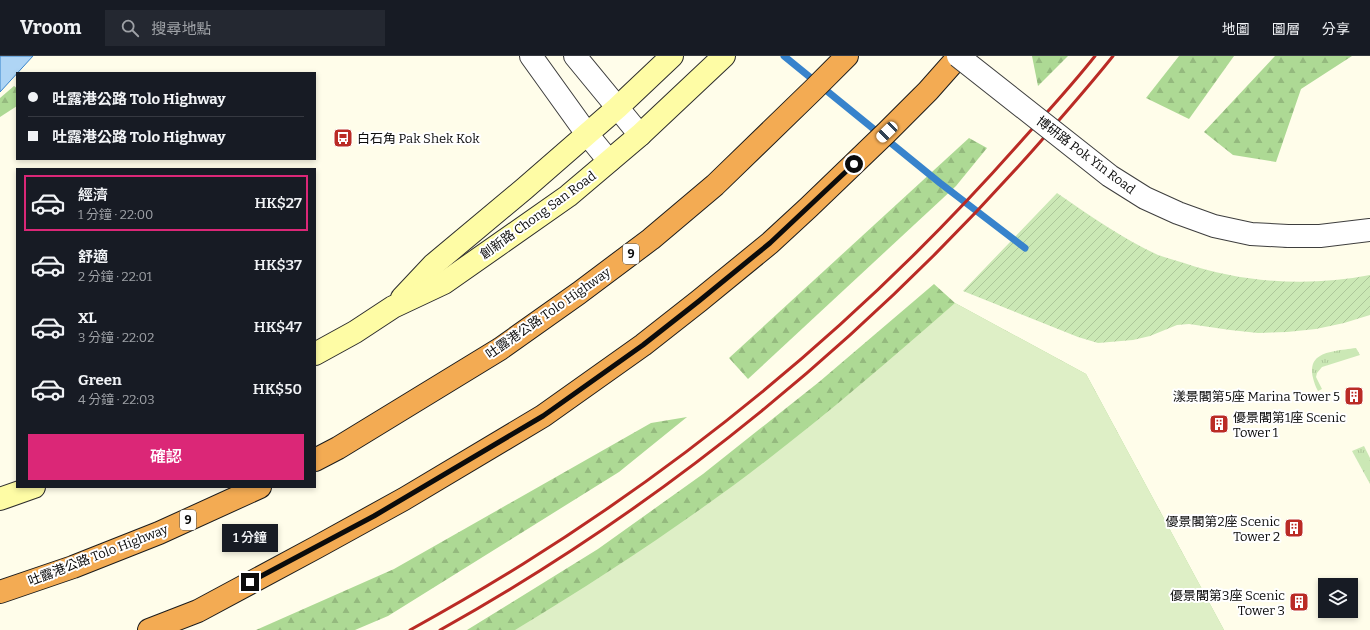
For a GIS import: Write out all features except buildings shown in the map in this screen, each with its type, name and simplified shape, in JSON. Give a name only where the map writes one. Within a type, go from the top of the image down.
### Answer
[{"type":"highway","name":"吐露港公路 Tolo Highway","points":[[316,459],[338,448],[500,349],[651,239],[715,185],[847,56]]},
{"type":"highway","points":[[149,630],[198,611],[317,547],[404,499],[543,416],[643,345],[770,243],[928,91],[959,56]]},
{"type":"highway","name":"吐露港公路 Tolo Highway","points":[[0,592],[73,567],[159,533],[258,488]]},
{"type":"main road","name":"創新路 Chong San Road","points":[[393,307],[433,264],[524,189],[617,108],[672,56]]},
{"type":"main road","name":"創新路 Chong San Road","points":[[316,353],[356,332],[393,307],[444,283],[568,196],[640,135],[724,56]]},
{"type":"main road","points":[[0,499],[31,488]]},
{"type":"street","points":[[531,56],[587,134],[609,161]]},
{"type":"street","points":[[575,56],[640,135]]},
{"type":"street","name":"博研路 Pok Yin Road","points":[[959,56],[1110,176],[1145,198],[1178,213],[1214,226],[1250,234],[1320,236],[1370,230]]},
{"type":"green space","points":[[1032,56],[1068,56],[1038,86]]},
{"type":"green space","points":[[1179,56],[1234,56],[1189,119],[1146,98]]},
{"type":"green space","points":[[1275,56],[1352,56],[1301,89],[1276,162],[1233,155],[1204,132]]},
{"type":"green space","points":[[14,86],[16,87],[16,107],[0,117],[0,98]]},
{"type":"green space","points":[[969,138],[987,148],[956,186],[748,379],[729,358]]},
{"type":"green space","points":[[1057,193],[1106,226],[1158,255],[1206,270],[1253,279],[1300,282],[1347,279],[1370,275],[1370,315],[1344,323],[1316,329],[1287,332],[1258,333],[1189,324],[1177,325],[1150,336],[1133,340],[1098,343],[1078,337],[963,291]]},
{"type":"green space","points":[[934,284],[955,303],[1086,374],[1224,630],[467,630],[598,549],[703,474],[819,382]]},
{"type":"green space","points":[[955,303],[1086,374],[1224,630],[515,630],[626,560],[734,485],[819,419]]},
{"type":"green space","points":[[1356,348],[1360,355],[1322,367],[1317,373],[1316,377],[1322,389],[1318,391],[1313,378],[1312,368],[1314,361],[1319,356],[1326,353]]},
{"type":"green space","points":[[687,417],[619,472],[388,616],[355,630],[256,630],[394,569],[651,423]]},
{"type":"green space","points":[[1364,446],[1370,458],[1370,484],[1352,451]]},
{"type":"water","points":[[0,56],[33,56],[18,72],[16,72],[16,75],[0,92]]},
{"type":"waterway","points":[[784,56],[940,183],[1025,248]]},
{"type":"railway","points":[[410,630],[509,573],[592,519],[660,471],[789,369],[911,258],[969,199],[1095,56]]},
{"type":"railway","points":[[440,630],[524,581],[605,528],[684,471],[761,411],[835,348],[907,282],[975,213],[1041,141],[1113,56]]},
{"type":"place","name":"白石角 Pak Shek Kok","points":[[343,138]]},
{"type":"place","name":"漾景閣第5座 Marina Tower 5","points":[[1354,396]]},
{"type":"place","name":"優景閣第1座 Scenic Tower 1","points":[[1219,424]]},
{"type":"place","name":"優景閣第2座 Scenic Tower 2","points":[[1294,528]]},
{"type":"place","name":"優景閣第3座 Scenic Tower 3","points":[[1299,602]]},
{"type":"route","points":[[250,582],[374,516],[543,416],[643,345],[699,301],[770,243],[854,164]]}]
